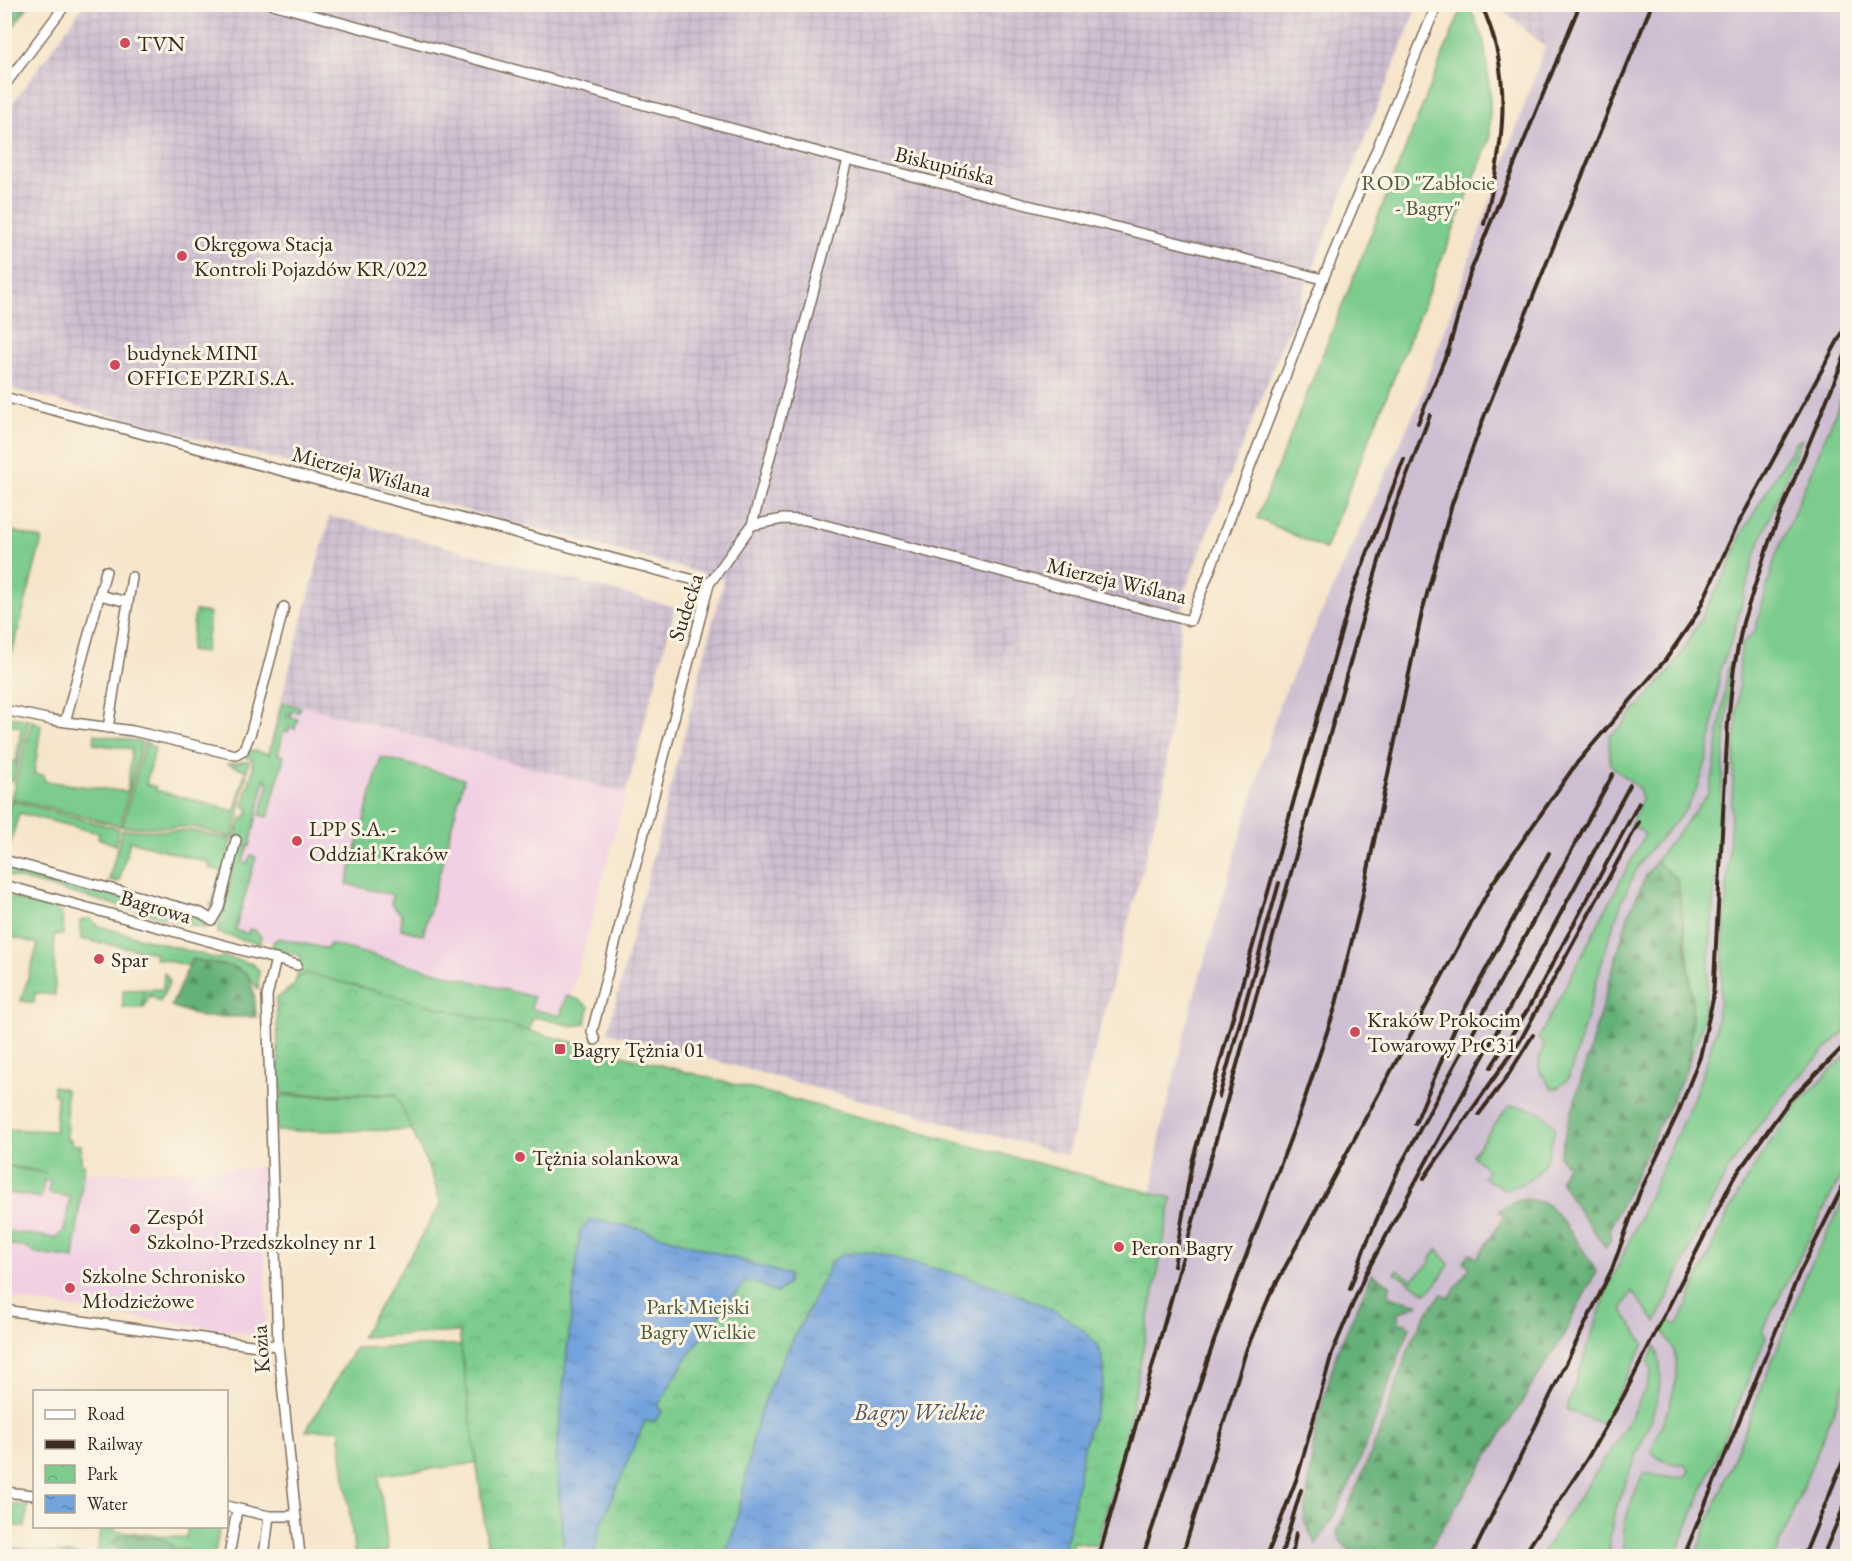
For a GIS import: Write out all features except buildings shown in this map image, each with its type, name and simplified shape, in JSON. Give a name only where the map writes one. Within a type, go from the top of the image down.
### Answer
[{"type":"street","points":[[4,86],[66,4]]},
{"type":"street","name":"Biskupińska","points":[[272,4],[848,160],[1323,279]]},
{"type":"street","points":[[1323,279],[1437,4]]},
{"type":"street","name":"Sudecka","points":[[595,1040],[592,1032],[709,584],[752,525],[848,160]]},
{"type":"street","name":"Mierzeja Wiślana","points":[[752,525],[783,519],[806,520],[1190,621],[1323,279]]},
{"type":"street","name":"Mierzeja Wiślana","points":[[4,397],[709,584]]},
{"type":"street","points":[[65,722],[106,571]]},
{"type":"street","points":[[108,728],[132,577]]},
{"type":"street","points":[[99,595],[128,602]]},
{"type":"street","points":[[4,710],[65,722],[133,731],[228,755],[236,755],[243,751],[252,732],[284,607]]},
{"type":"street","points":[[4,860],[201,913],[212,920],[219,908],[236,840]]},
{"type":"street","name":"Bagrowa","points":[[4,885],[297,965]]},
{"type":"street","name":"Kozia","points":[[276,959],[267,996],[278,1345],[300,1557]]},
{"type":"street","points":[[4,1310],[258,1346],[278,1345]]},
{"type":"street","points":[[4,1492],[33,1496]]},
{"type":"street","points":[[228,1507],[270,1516],[296,1516]]},
{"type":"street","points":[[229,1557],[237,1510]]},
{"type":"street","points":[[264,1557],[270,1516]]},
{"type":"shaded area","points":[[84,5],[1418,5],[1184,592],[1164,786],[1067,1155],[608,1032],[724,579],[5,387],[5,114]]},
{"type":"shaded area","points":[[1497,5],[1547,5],[1545,47]]},
{"type":"shaded area","points":[[1547,5],[1847,5],[1847,1556],[1094,1556],[1124,1448],[1133,1397],[1148,1221],[1161,1130],[1193,1000],[1279,705],[1419,402],[1545,47]]},
{"type":"shaded area","points":[[330,516],[675,607],[626,793],[281,700]]},
{"type":"shaded area","points":[[281,700],[626,793],[565,1017],[222,930]]},
{"type":"shaded area","name":"Zespół Szkolno-Przedszkolney nr 1","points":[[4,1161],[84,1165],[84,1173],[264,1168],[266,1328],[256,1335],[5,1298]]},
{"type":"green space","points":[[4,5],[29,5],[5,38]]},
{"type":"green space","name":"ROD \"Zabłocie - Bagry\"","points":[[1463,5],[1469,5],[1484,41],[1490,92],[1490,139],[1325,549],[1257,518]]},
{"type":"green space","points":[[1847,385],[1847,1029],[1774,1105],[1728,1170],[1656,1322],[1632,1291],[1622,1309],[1644,1344],[1602,1424],[1566,1409],[1608,1288],[1693,1099],[1716,1028],[1721,988],[1741,646],[1755,631],[1775,558]]},
{"type":"green space","points":[[1802,439],[1751,568],[1733,635],[1721,665],[1707,759],[1701,777],[1685,810],[1651,848],[1634,874],[1614,924],[1568,1079],[1553,1089],[1540,1072],[1539,1063],[1544,1043],[1538,1039],[1645,834],[1631,824],[1642,799],[1639,789],[1610,764],[1609,736],[1619,729],[1669,672],[1681,654],[1727,571],[1741,535],[1795,443]]},
{"type":"green space","points":[[5,529],[42,539],[5,680],[4,592],[8,578],[5,577],[5,563],[10,540],[5,538]]},
{"type":"green space","points":[[195,611],[210,613],[205,653],[190,651]]},
{"type":"green space","points":[[1731,664],[1707,988],[1702,1025],[1685,1073],[1692,1025],[1688,952],[1678,880],[1656,861],[1708,794],[1714,771],[1728,668]]},
{"type":"green space","points":[[282,702],[301,707],[299,712],[292,710],[291,716],[287,713],[286,717],[298,719],[295,729],[289,727],[288,732],[284,731],[278,754],[284,756],[268,817],[260,815],[269,784],[265,778],[250,846],[248,845],[243,862],[247,864],[251,855],[256,857],[235,930],[248,934],[249,929],[255,930],[261,937],[260,944],[218,933],[218,927],[240,840],[235,839],[241,817],[246,818],[249,808],[243,806],[253,769],[252,759],[245,756],[250,750],[269,754]]},
{"type":"green space","points":[[5,716],[29,720],[13,781],[5,778],[5,761],[16,762],[21,727],[5,724]]},
{"type":"green space","points":[[32,721],[41,725],[34,774],[44,775],[44,781],[127,792],[132,749],[94,744],[95,734],[142,742],[120,826],[11,798]]},
{"type":"green space","points":[[145,742],[155,748],[146,784],[156,787],[155,790],[235,811],[246,770],[227,764],[249,761],[233,838],[194,827],[122,827]]},
{"type":"green space","points":[[381,757],[464,779],[423,935],[401,929],[402,915],[391,904],[393,895],[347,884]]},
{"type":"green space","points":[[11,800],[119,829],[115,845],[98,838],[99,833],[19,813],[8,853],[5,852],[5,825]]},
{"type":"green space","points":[[122,830],[194,831],[232,840],[215,905],[211,908],[210,904],[212,904],[221,871],[209,868],[210,863],[130,841],[119,882],[109,880]]},
{"type":"green space","points":[[1656,861],[1678,880],[1692,1003],[1690,1055],[1685,1073],[1609,1230],[1611,1240],[1606,1248],[1576,1207],[1560,1180],[1567,1165],[1559,1156],[1629,913],[1646,875]]},
{"type":"green space","points":[[4,865],[179,911],[178,914],[202,920],[205,929],[5,875]]},
{"type":"green space","points":[[4,896],[55,909],[62,914],[63,935],[54,935],[55,995],[35,993],[34,1003],[21,1001],[38,944],[5,935]]},
{"type":"green space","points":[[90,918],[98,926],[218,959],[224,956],[252,964],[259,970],[258,989],[246,973],[192,959],[189,966],[155,958],[156,953],[81,939],[80,921]]},
{"type":"green space","points":[[279,938],[327,949],[330,944],[533,997],[531,1009],[560,1016],[566,996],[581,1001],[589,1007],[586,1023],[573,1026],[535,1017],[532,1020],[526,1047],[296,979],[301,956],[271,948],[274,941]]},
{"type":"green space","points":[[192,959],[222,964],[242,971],[252,986],[256,1017],[201,1017],[171,1006]]},
{"type":"green space","points":[[164,973],[169,983],[160,1002],[150,995],[144,1008],[143,993],[143,1008],[123,1008],[123,990],[163,989]]},
{"type":"green space","name":"Park Miejski Bagry Wielkie","points":[[306,973],[1172,1198],[1124,1447],[1096,1546],[1073,1542],[1069,1556],[489,1556],[459,1332],[361,1337],[441,1204],[433,1178],[396,1094],[282,1094],[276,999],[294,985],[296,979]]},
{"type":"green space","points":[[1847,1055],[1847,1164],[1762,1331],[1766,1337],[1675,1556],[1626,1556],[1623,1535],[1625,1524],[1643,1473],[1672,1478],[1686,1476],[1689,1470],[1684,1464],[1662,1460],[1651,1451],[1666,1415],[1676,1376],[1674,1351],[1663,1330],[1669,1320],[1676,1325],[1680,1322],[1729,1212],[1768,1145],[1817,1084]]},
{"type":"green space","points":[[53,1086],[66,1089],[67,1140],[71,1140],[72,1145],[81,1145],[81,1165],[84,1164],[74,1259],[34,1253],[26,1247],[5,1244],[5,1231],[56,1238],[64,1231],[70,1197],[48,1193],[50,1181],[44,1180],[41,1198],[5,1192],[5,1166],[46,1173],[5,1165],[5,1129],[55,1131],[57,1095],[53,1094]]},
{"type":"green space","points":[[398,1095],[414,1130],[277,1131],[276,1096]]},
{"type":"green space","points":[[1509,1106],[1524,1107],[1541,1113],[1555,1128],[1546,1160],[1536,1175],[1506,1190],[1483,1177],[1488,1170],[1472,1155]]},
{"type":"green space","points":[[1847,1192],[1847,1378],[1775,1556],[1695,1556],[1807,1273]]},
{"type":"green space","points":[[1527,1199],[1544,1203],[1551,1208],[1573,1235],[1596,1272],[1562,1338],[1425,1556],[1356,1556],[1341,1542],[1337,1531],[1373,1447],[1414,1337],[1431,1307],[1442,1294],[1449,1298],[1470,1267],[1464,1262],[1470,1253],[1477,1258],[1505,1216],[1498,1211],[1514,1202]]},
{"type":"green space","points":[[1438,1249],[1449,1265],[1436,1284],[1426,1293],[1395,1273],[1397,1270],[1412,1280],[1430,1263],[1430,1259]]},
{"type":"green space","points":[[1372,1274],[1390,1285],[1389,1296],[1419,1304],[1397,1314],[1400,1324],[1405,1323],[1410,1327],[1355,1471],[1331,1521],[1316,1545],[1304,1521],[1316,1426],[1337,1352]]},
{"type":"green space","points":[[453,1345],[487,1351],[487,1545],[479,1463],[379,1475],[388,1552],[355,1556],[339,1429],[306,1431],[355,1348]]},
{"type":"green space","points":[[1655,1346],[1660,1369],[1658,1394],[1651,1420],[1617,1504],[1611,1531],[1610,1556],[1540,1556],[1619,1438],[1649,1382],[1652,1370],[1648,1362]]},
{"type":"green space","points":[[9,1504],[28,1506],[25,1527],[7,1525]]},
{"type":"green space","points":[[100,1528],[186,1538],[188,1528],[220,1528],[214,1556],[97,1556]]},
{"type":"green space","points":[[129,1534],[163,1539],[175,1548],[187,1549],[191,1556],[138,1555],[128,1553],[112,1544],[119,1536]]},
{"type":"green space","points":[[5,1547],[86,1556],[5,1556]]},
{"type":"water","points":[[591,1219],[637,1228],[788,1275],[788,1284],[776,1293],[761,1285],[745,1282],[688,1356],[658,1406],[662,1412],[655,1421],[645,1421],[600,1527],[594,1556],[564,1556],[556,1457],[580,1230]]},
{"type":"water","name":"Bagry Wielkie","points":[[863,1252],[880,1254],[956,1274],[1019,1295],[1050,1309],[1075,1325],[1094,1342],[1103,1361],[1103,1382],[1086,1440],[1062,1556],[722,1556],[727,1550],[736,1523],[758,1420],[776,1374],[831,1262],[843,1254]]},
{"type":"railway","points":[[1481,4],[1492,31],[1502,86],[1500,141],[1484,224]]},
{"type":"railway","points":[[1447,355],[1470,273],[1580,4]]},
{"type":"railway","points":[[1143,1556],[1214,1341],[1301,1110],[1335,1008],[1360,908],[1422,612],[1452,504],[1484,417],[1652,4]]},
{"type":"railway","points":[[1182,1556],[1247,1348],[1270,1295],[1492,884],[1576,764],[1666,659],[1697,614],[1736,528],[1848,322]]},
{"type":"railway","points":[[1418,423],[1449,348]]},
{"type":"railway","points":[[1472,1556],[1612,1269],[1640,1192],[1678,1113],[1700,1057],[1713,999],[1728,722],[1734,667],[1743,622],[1770,539],[1848,348]]},
{"type":"railway","points":[[1099,1556],[1393,512],[1430,415]]},
{"type":"railway","points":[[1174,1266],[1192,1162],[1353,590],[1404,459]]},
{"type":"railway","points":[[1350,1289],[1364,1249],[1399,1168],[1613,774]]},
{"type":"railway","points":[[1267,1556],[1298,1475],[1332,1353],[1365,1275],[1630,785]]},
{"type":"railway","points":[[1491,1067],[1528,1009],[1639,803]]},
{"type":"railway","points":[[1424,1178],[1520,1041],[1639,822]]},
{"type":"railway","points":[[1415,1124],[1457,1023],[1549,853]]},
{"type":"railway","points":[[1219,1097],[1279,883]]},
{"type":"railway","points":[[1479,1114],[1507,1077],[1533,1035]]},
{"type":"railway","points":[[1523,1556],[1587,1459],[1623,1397],[1733,1179],[1789,1101],[1848,1042]]},
{"type":"railway","points":[[1684,1556],[1799,1274],[1848,1176]]},
{"type":"railway","points":[[1804,1556],[1848,1449]]},
{"type":"railway","points":[[1281,1556],[1301,1490]]},
{"type":"railway","points":[[1823,1556],[1848,1497]]},
{"type":"railway","points":[[1292,1556],[1296,1533]]},
{"type":"place","name":"TVN","points":[[125,43]]},
{"type":"place","name":"Okręgowa Stacja Kontroli Pojazdów KR/022","points":[[182,256]]},
{"type":"place","name":"budynek MINI OFFICE PZRI S.A.","points":[[115,365]]},
{"type":"place","name":"LPP S.A. - Oddział Kraków","points":[[297,841]]},
{"type":"place","name":"Spar","points":[[99,959]]},
{"type":"place","name":"Kraków Prokocim Towarowy PrC31","points":[[1355,1032]]},
{"type":"place","name":"Bagry Tężnia 01","points":[[560,1049]]},
{"type":"place","name":"Tężnia solankowa","points":[[520,1157]]},
{"type":"place","name":"Zespół Szkolno-Przedszkolney nr 1","points":[[135,1229]]},
{"type":"place","name":"Peron Bagry","points":[[1119,1247]]},
{"type":"place","name":"Szkolne Schronisko Młodzieżowe","points":[[70,1288]]}]
